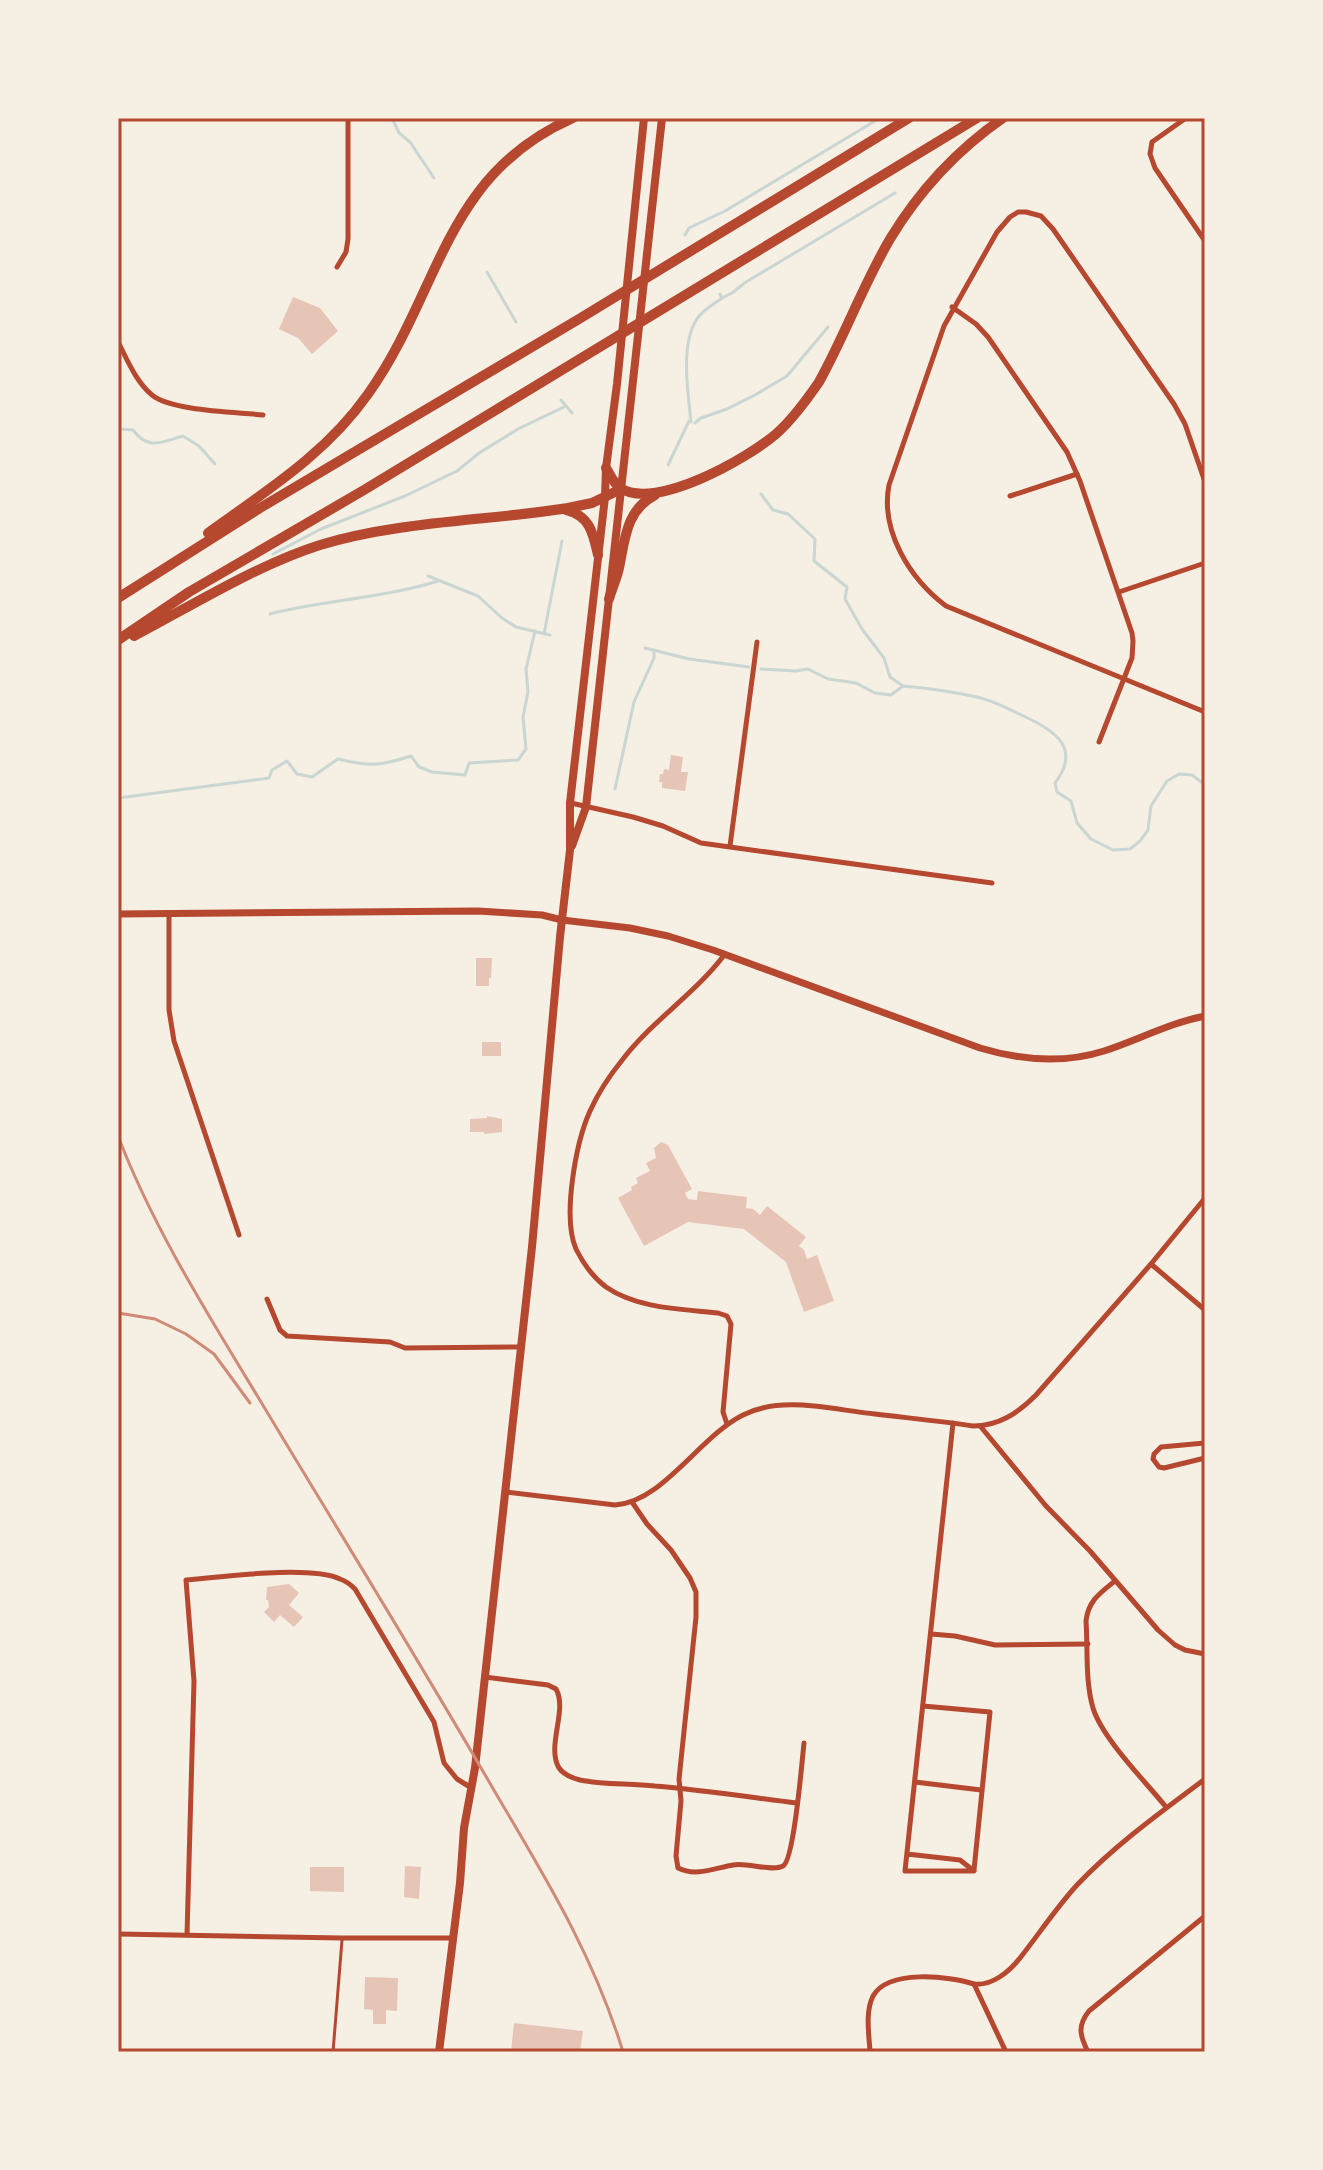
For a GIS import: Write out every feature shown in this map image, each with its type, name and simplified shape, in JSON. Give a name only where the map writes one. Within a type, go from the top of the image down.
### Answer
[{"type":"highway","points":[[145,581],[289,475],[332,438],[383,372],[455,227],[482,186],[514,153],[573,118]]},
{"type":"highway","points":[[118,598],[260,508],[909,118]]},
{"type":"highway","points":[[118,642],[189,592],[364,490],[977,118]]},
{"type":"highway","points":[[609,599],[631,518],[645,500],[747,456],[793,416],[819,382],[889,240],[915,202],[962,149],[1003,118]]},
{"type":"highway","points":[[606,468],[621,489],[659,493]]},
{"type":"highway","points":[[118,642],[275,563],[322,545],[370,533],[552,511],[592,503],[621,489]]},
{"type":"highway","points":[[552,511],[574,512],[586,520],[593,532],[598,555]]},
{"type":"main road","points":[[439,2052],[470,1787],[475,1768],[522,1347],[570,850],[570,803],[644,118]]},
{"type":"main road","points":[[570,850],[586,807],[662,118]]},
{"type":"street","points":[[337,267],[346,252],[348,239],[348,118]]},
{"type":"street","points":[[1186,118],[1152,142],[1150,154],[1155,168],[1205,241]]},
{"type":"street","points":[[1205,482],[1180,414],[1053,229],[1034,212],[1018,212],[1010,217],[997,232],[952,307],[928,368],[889,485],[888,516],[899,546],[928,593],[946,606],[1205,712]]},
{"type":"street","points":[[952,307],[988,337],[1055,432],[1077,474],[1118,592],[1133,641],[1132,658],[1099,742]]},
{"type":"street","points":[[118,342],[146,390],[160,400],[263,415]]},
{"type":"street","points":[[1010,496],[1077,474]]},
{"type":"street","points":[[1118,592],[1205,563]]},
{"type":"street","points":[[730,846],[757,642]]},
{"type":"street","points":[[570,803],[663,826],[701,843],[992,883]]},
{"type":"street","points":[[118,914],[478,911],[542,915],[654,932],[725,954],[966,1043],[1021,1057],[1053,1059],[1087,1055],[1176,1023],[1205,1016]]},
{"type":"street","points":[[169,915],[169,1010],[174,1041],[239,1235]]},
{"type":"street","points":[[725,954],[709,975],[636,1043],[598,1094],[574,1165],[571,1227],[576,1249],[586,1266],[613,1291],[639,1302],[727,1316],[731,1324],[723,1412],[727,1424]]},
{"type":"street","points":[[506,1492],[615,1505],[632,1502],[654,1488],[727,1424],[750,1411],[769,1406],[802,1405],[980,1426],[1004,1420],[1029,1402],[1205,1198]]},
{"type":"street","points":[[1151,1264],[1205,1310]]},
{"type":"street","points":[[267,1299],[280,1330],[287,1336],[390,1342],[405,1348],[522,1347]]},
{"type":"street","points":[[953,1423],[905,1871],[974,1871]]},
{"type":"street","points":[[980,1426],[1046,1506],[1090,1551],[1158,1630],[1175,1645],[1205,1654]]},
{"type":"street","points":[[1205,1443],[1161,1447],[1153,1459],[1164,1468],[1205,1458]]},
{"type":"street","points":[[632,1502],[687,1571],[696,1592],[679,1779],[681,1814],[677,1864],[681,1870],[711,1871],[739,1864],[783,1866],[790,1858],[804,1743]]},
{"type":"street","points":[[187,1935],[194,1681],[186,1580],[312,1574],[331,1576],[349,1583],[434,1722],[444,1763],[457,1779],[470,1787]]},
{"type":"street","points":[[1115,1581],[1098,1594],[1088,1610],[1090,1696],[1097,1720],[1107,1735],[1167,1808]]},
{"type":"street","points":[[931,1634],[995,1645],[1088,1644]]},
{"type":"street","points":[[485,1677],[548,1685],[556,1689],[560,1701],[556,1759],[568,1775],[591,1781],[797,1803]]},
{"type":"street","points":[[923,1706],[990,1712],[974,1871]]},
{"type":"street","points":[[870,2052],[870,2004],[883,1985],[897,1979],[931,1977],[949,1977],[974,1984],[988,1983],[1012,1968],[1076,1887],[1110,1854],[1205,1779]]},
{"type":"street","points":[[915,1782],[981,1790]]},
{"type":"street","points":[[907,1854],[960,1860],[974,1871]]},
{"type":"street","points":[[1088,2052],[1080,2027],[1089,2011],[1205,1916]]},
{"type":"street","points":[[118,1934],[453,1938]]},
{"type":"street","points":[[974,1984],[1006,2052]]},
{"type":"lane","points":[[333,2052],[342,1938]]},
{"type":"building","points":[[293,297],[320,308],[338,331],[312,354],[298,338],[279,329]]},
{"type":"building","points":[[671,755],[683,757],[681,772],[688,772],[685,791],[662,788],[662,782],[659,782],[664,769],[669,770]]},
{"type":"building","points":[[476,958],[492,958],[489,986],[476,986]]},
{"type":"building","points":[[482,1042],[501,1042],[501,1056],[482,1056]]},
{"type":"building","points":[[487,1116],[502,1119],[502,1132],[470,1132],[470,1119]]},
{"type":"building","points":[[661,1142],[668,1145],[692,1189],[685,1193],[688,1199],[697,1200],[698,1191],[747,1197],[746,1208],[760,1215],[767,1206],[806,1237],[799,1246],[807,1259],[817,1255],[834,1301],[804,1312],[786,1262],[744,1229],[688,1222],[644,1246],[618,1198],[632,1190],[631,1187],[638,1183],[636,1178],[650,1171],[646,1163],[656,1158],[654,1148]]},
{"type":"building","points":[[289,1584],[299,1593],[289,1605],[303,1617],[294,1627],[280,1615],[274,1622],[264,1612],[269,1607],[267,1587]]},
{"type":"building","points":[[405,1866],[421,1867],[419,1899],[404,1897]]},
{"type":"building","points":[[310,1867],[344,1867],[344,1892],[310,1891]]},
{"type":"building","points":[[365,1977],[398,1978],[397,2011],[386,2010],[386,2024],[373,2024],[373,2010],[364,2009]]},
{"type":"building","points":[[514,2023],[583,2031],[580,2052],[511,2052]]},
{"type":"waterway","points":[[392,118],[399,133],[410,142],[434,178]]},
{"type":"waterway","points":[[685,235],[689,228],[725,211],[880,118]]},
{"type":"waterway","points":[[722,298],[895,193]]},
{"type":"waterway","points":[[487,272],[516,322]]},
{"type":"waterway","points":[[691,422],[686,369],[688,342],[697,319],[722,298],[720,294]]},
{"type":"waterway","points":[[695,423],[787,376],[828,327]]},
{"type":"waterway","points":[[561,400],[572,413]]},
{"type":"waterway","points":[[273,554],[321,529],[405,496],[457,471],[518,429],[566,406]]},
{"type":"waterway","points":[[668,465],[689,421]]},
{"type":"waterway","points":[[118,426],[133,430],[150,443],[183,436],[199,446],[215,464]]},
{"type":"waterway","points":[[761,494],[773,510],[788,514],[815,539],[814,561],[847,587],[845,599],[884,658],[890,677],[903,686]]},
{"type":"waterway","points":[[544,634],[562,541]]},
{"type":"waterway","points":[[428,576],[478,596],[516,627],[550,635]]},
{"type":"waterway","points":[[270,614],[438,581]]},
{"type":"waterway","points":[[118,798],[269,778],[272,770],[287,761],[297,774],[312,777],[338,759],[375,764],[411,756],[419,767],[432,772],[465,775],[469,763],[518,760],[526,749],[523,717],[528,692],[526,669],[535,631]]},
{"type":"waterway","points":[[645,648],[689,659],[749,667]]},
{"type":"waterway","points":[[615,789],[634,702],[654,658],[654,650]]},
{"type":"waterway","points":[[761,669],[808,669],[828,679],[856,683],[875,693],[891,695],[903,686],[959,693],[1003,706],[1041,725],[1059,739],[1064,748],[1066,758],[1055,783],[1057,792],[1071,801],[1077,823],[1091,839],[1113,850],[1130,849],[1140,841],[1148,830],[1151,806],[1167,781],[1179,774],[1192,775],[1205,785]]},
{"type":"railway","points":[[118,1136],[149,1206],[185,1274],[550,1886],[598,1983],[623,2052]]},
{"type":"railway","points":[[118,1313],[155,1319],[186,1334],[214,1354],[250,1403]]}]
